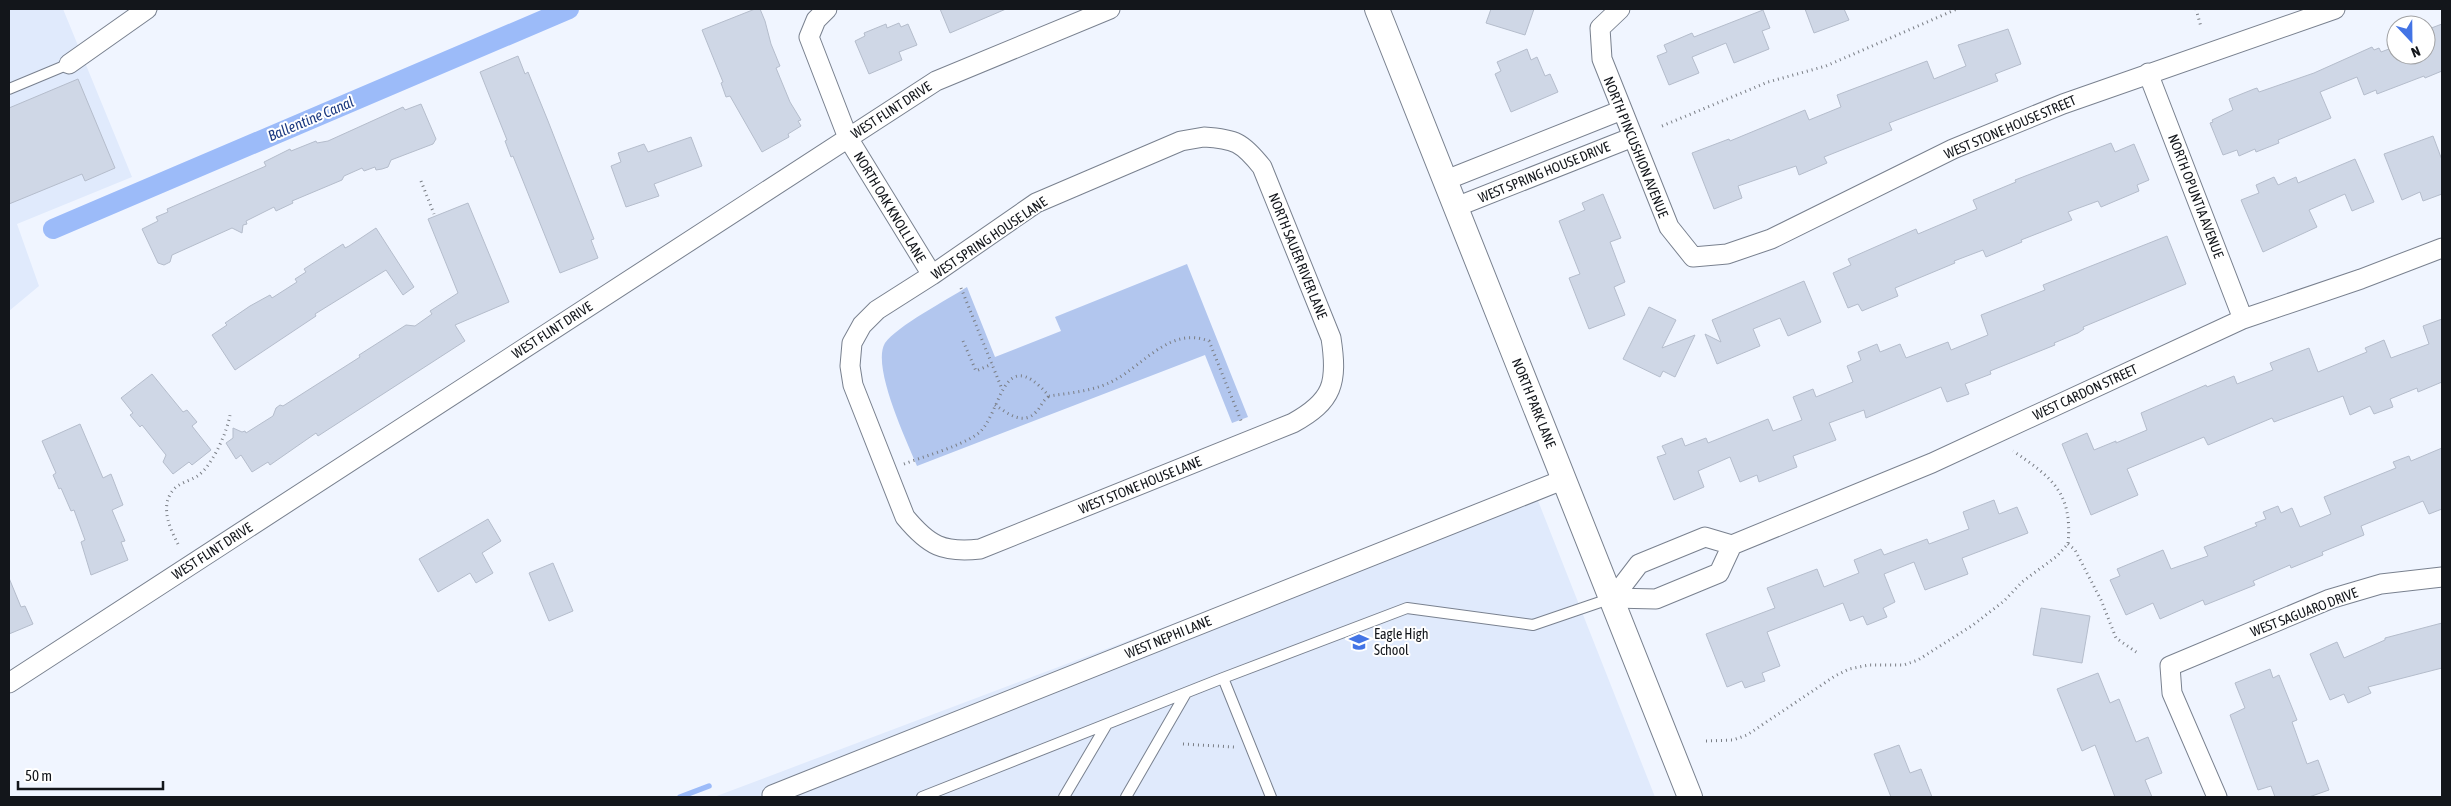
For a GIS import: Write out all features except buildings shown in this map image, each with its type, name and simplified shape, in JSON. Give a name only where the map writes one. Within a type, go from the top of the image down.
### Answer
[{"type":"street","points":[[69,64],[147,9]]},
{"type":"street","name":"NORTH OAK KNOLL LANE","points":[[827,9],[816,20],[809,37],[848,138],[932,275]]},
{"type":"street","name":"WEST FLINT DRIVE","points":[[9,683],[936,81],[1110,9]]},
{"type":"street","name":"NORTH PARK LANE","points":[[1377,9],[1613,598],[1690,797]]},
{"type":"street","name":"NORTH PINCUSHION AVENUE","points":[[1620,9],[1600,28],[1602,59],[1668,228],[1693,257]]},
{"type":"street","name":"WEST STONE HOUSE STREET","points":[[1693,257],[1727,254],[1772,239],[1953,149],[2063,104],[2334,9]]},
{"type":"street","name":"NORTH OPUNTIA AVENUE","points":[[2148,73],[2243,319]]},
{"type":"street","name":"WEST SPRING HOUSE DRIVE","points":[[1446,180],[1622,110]]},
{"type":"street","name":"WEST SPRING HOUSE LANE","points":[[936,545],[919,534],[905,517],[853,385],[850,366],[852,343],[862,325],[877,310],[932,275],[1036,203],[1181,141],[1204,137],[1230,139]]},
{"type":"street","name":"WEST SPRING HOUSE DRIVE","points":[[1456,207],[1633,137]]},
{"type":"street","name":"NORTH SAUER RIVER LANE","points":[[1230,139],[1250,151],[1262,167],[1331,338],[1335,364],[1331,389]]},
{"type":"street","name":"WEST CARDON STREET","points":[[1732,545],[1932,463],[2243,319],[2361,279],[2442,248]]},
{"type":"street","name":"WEST STONE HOUSE LANE","points":[[936,545],[956,551],[980,549],[1293,423],[1316,410],[1331,389]]},
{"type":"street","name":"WEST NEPHI LANE","points":[[771,796],[1565,479]]},
{"type":"street","points":[[1705,537],[1732,545],[1719,573],[1656,599],[1613,598],[1639,564],[1705,537]]},
{"type":"street","name":"WEST SAGUARO DRIVE","points":[[2217,797],[2172,693],[2170,666],[2330,599],[2381,584],[2442,576]]},
{"type":"lane","points":[[9,89],[69,64]]},
{"type":"lane","points":[[922,797],[1223,678],[1407,608],[1533,626],[1613,598]]},
{"type":"lane","points":[[1223,678],[1272,797]]},
{"type":"lane","points":[[1126,797],[1186,693]]},
{"type":"lane","points":[[1064,797],[1107,724]]},
{"type":"path","points":[[1662,126],[1768,82],[1826,66],[1957,9]]},
{"type":"path","points":[[2196,9],[2201,27]]},
{"type":"path","points":[[421,181],[434,214]]},
{"type":"path","points":[[961,288],[1002,389]]},
{"type":"path","points":[[995,405],[1017,418],[1024,419],[1032,416],[1049,396],[1096,388],[1114,381],[1173,340],[1201,338],[1209,341],[1212,347],[1245,430]]},
{"type":"path","points":[[963,341],[976,371],[992,364]]},
{"type":"path","points":[[904,464],[977,435],[988,421],[1002,389],[1014,378],[1024,377],[1036,381],[1049,396]]},
{"type":"path","points":[[178,544],[171,531],[166,510],[167,498],[176,487],[199,475],[210,464],[228,429],[230,415]]},
{"type":"path","points":[[1706,741],[1733,740],[1747,735],[1835,676],[1849,669],[1869,664],[1904,664],[1918,660],[1988,613],[2068,544],[2070,530],[2064,502],[2056,484],[2047,474],[2013,451]]},
{"type":"path","points":[[2068,544],[2075,550],[2101,600],[2116,638],[2126,648],[2139,654]]},
{"type":"path","points":[[1183,744],[1234,747]]},
{"type":"shaded area","points":[[9,9],[63,9],[132,177],[17,224],[39,286],[9,311]]},
{"type":"shaded area","points":[[1187,264],[1248,417],[1232,423],[1205,355],[917,466],[892,404],[883,369],[882,354],[885,343],[900,329],[967,287],[995,357],[1061,331],[1055,317]]},
{"type":"shaded area","name":"Eagle High School","points":[[1533,488],[1655,797],[714,797]]},
{"type":"waterway","name":"Ballentine Canal","points":[[53,229],[569,9]]},
{"type":"waterway","points":[[680,797],[709,786]]},
{"type":"place","name":"Eagle High School","points":[[1359,642]]}]
